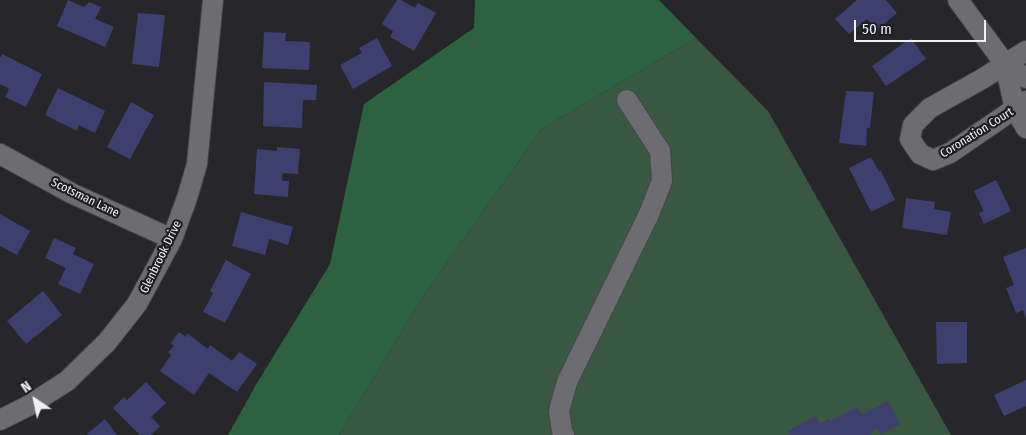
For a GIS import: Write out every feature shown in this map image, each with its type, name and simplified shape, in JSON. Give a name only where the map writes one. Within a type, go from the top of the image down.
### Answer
[{"type":"street","name":"Glenbrook Drive","points":[[0,420],[28,406],[67,381],[107,342],[137,304],[172,239],[197,164],[213,0]]},
{"type":"street","points":[[958,0],[1006,64],[1026,128]]},
{"type":"street","points":[[1006,64],[1026,51]]},
{"type":"street","points":[[1006,64],[1026,78]]},
{"type":"street","name":"Coronation Court","points":[[1006,64],[930,108],[913,125],[910,139],[920,154],[933,160],[950,152],[1020,105]]},
{"type":"street","points":[[564,435],[559,411],[566,382],[649,214],[662,181],[660,151],[626,100]]},
{"type":"street","name":"Scotsman Lane","points":[[0,154],[71,193],[172,239]]},
{"type":"green space","points":[[475,0],[659,0],[696,38],[542,129],[424,295],[339,435],[228,435],[257,383],[330,264],[364,104],[474,28]]},
{"type":"green space","points":[[696,38],[768,111],[951,435],[339,435],[424,295],[542,129]]},
{"type":"building","points":[[68,0],[84,7],[89,2],[101,7],[95,19],[114,27],[105,47],[57,26]]},
{"type":"building","points":[[397,0],[401,0],[415,8],[418,3],[436,13],[414,51],[390,37],[393,31],[382,24]]},
{"type":"building","points":[[857,0],[886,0],[897,13],[877,30],[867,19],[849,34],[835,19]]},
{"type":"building","points":[[138,13],[165,15],[159,67],[132,64]]},
{"type":"building","points":[[264,32],[286,33],[285,41],[310,42],[309,70],[262,68]]},
{"type":"building","points":[[377,38],[392,66],[353,89],[340,65],[362,53],[359,48]]},
{"type":"building","points":[[911,38],[926,59],[886,86],[872,66]]},
{"type":"building","points":[[2,54],[42,74],[26,107],[5,97],[9,89],[0,84],[0,58]]},
{"type":"building","points":[[264,82],[317,85],[316,100],[303,100],[302,128],[263,126]]},
{"type":"building","points":[[58,88],[105,111],[95,133],[79,125],[77,131],[45,115]]},
{"type":"building","points":[[846,91],[874,92],[870,128],[867,128],[866,146],[839,143]]},
{"type":"building","points":[[131,102],[154,115],[130,159],[107,147]]},
{"type":"building","points":[[277,147],[300,149],[298,174],[283,173],[282,181],[289,181],[288,197],[254,194],[257,149],[277,151]]},
{"type":"building","points":[[871,157],[879,172],[881,171],[895,200],[871,212],[849,168]]},
{"type":"building","points":[[996,180],[1011,211],[984,224],[979,213],[984,211],[974,191]]},
{"type":"building","points":[[906,198],[935,202],[934,209],[951,212],[947,235],[902,228]]},
{"type":"building","points":[[241,212],[293,227],[288,245],[269,239],[265,255],[232,246]]},
{"type":"building","points":[[0,214],[30,231],[17,255],[0,246]]},
{"type":"building","points":[[54,238],[76,248],[73,254],[94,264],[80,294],[58,284],[66,268],[45,258]]},
{"type":"building","points":[[1026,248],[1026,319],[1023,310],[1016,313],[1006,288],[1014,285],[1003,257]]},
{"type":"building","points":[[226,260],[251,274],[225,323],[203,312],[213,293],[210,291]]},
{"type":"building","points":[[43,291],[62,315],[26,344],[7,321]]},
{"type":"building","points":[[936,322],[967,322],[967,363],[937,364]]},
{"type":"building","points":[[179,332],[186,337],[187,333],[208,349],[210,345],[232,361],[239,352],[257,364],[237,392],[209,373],[194,395],[160,371],[171,355],[168,352],[174,346],[171,343]]},
{"type":"building","points":[[1026,380],[1026,406],[1004,416],[994,395]]},
{"type":"building","points":[[146,382],[166,403],[151,417],[160,426],[151,435],[140,435],[113,408],[124,397],[127,400]]},
{"type":"building","points":[[888,401],[900,424],[881,435],[879,430],[876,429],[869,435],[790,435],[788,431],[816,416],[820,424],[829,419],[831,421],[857,407],[862,415]]},
{"type":"building","points":[[105,419],[117,435],[86,435]]}]
